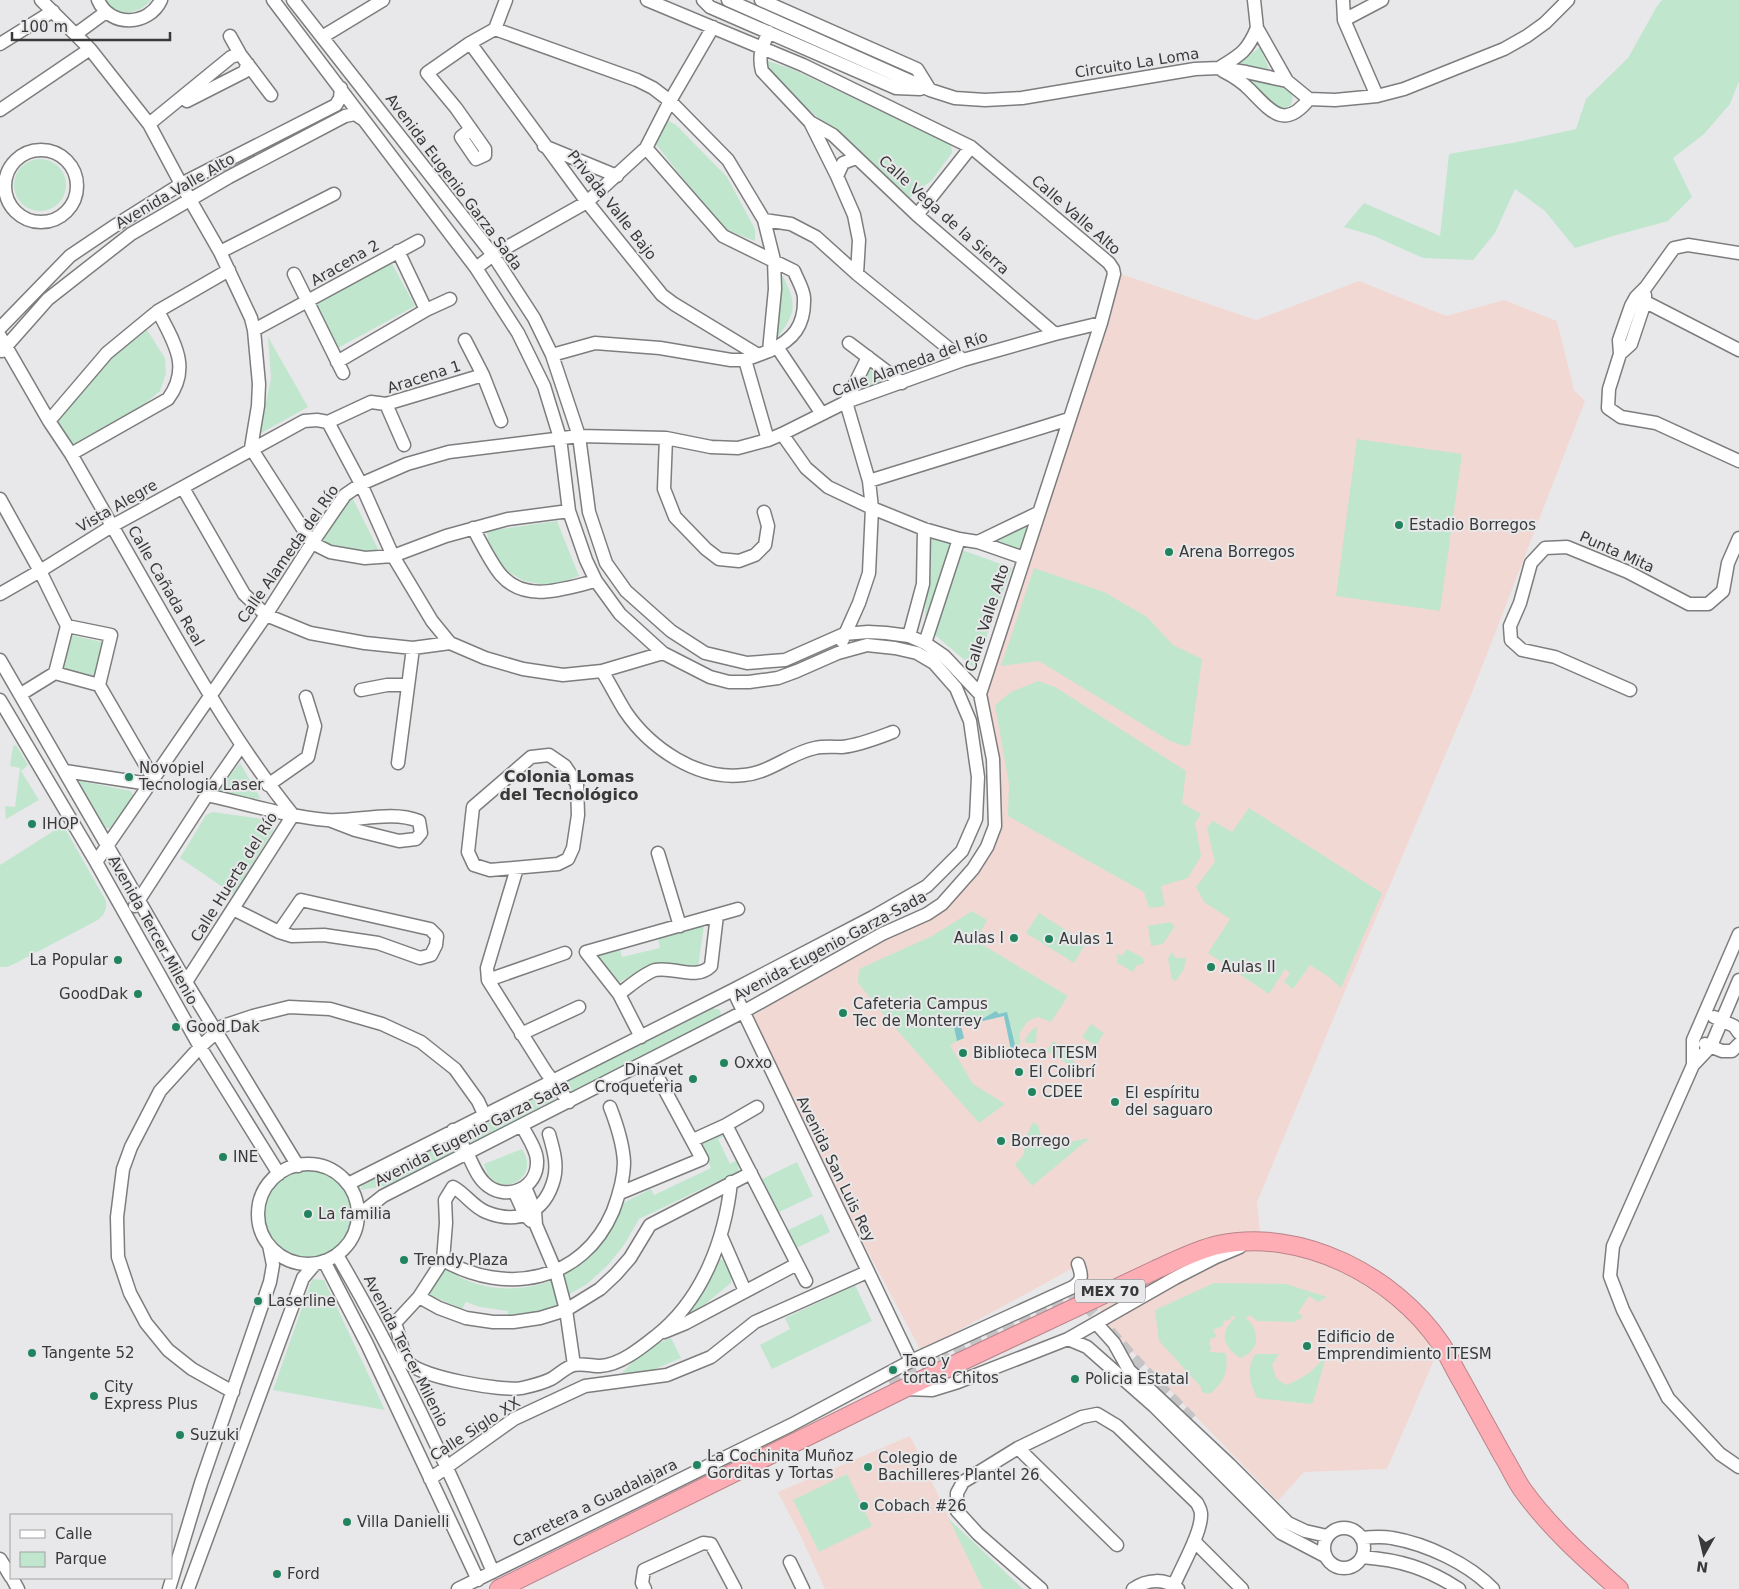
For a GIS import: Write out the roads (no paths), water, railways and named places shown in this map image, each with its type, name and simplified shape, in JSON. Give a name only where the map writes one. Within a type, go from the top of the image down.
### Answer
[{"type":"highway","name":"MEX 70","points":[[499,1589],[905,1388],[1155,1270],[1219,1245],[1252,1242],[1303,1248],[1352,1266],[1376,1280],[1416,1313],[1441,1344],[1521,1488],[1554,1527],[1584,1558],[1619,1589]]},
{"type":"street","points":[[41,0],[90,49],[148,124],[229,270],[251,318],[254,330],[259,384],[258,406],[251,448],[312,543],[330,552],[364,558],[393,556],[473,528],[508,519],[569,511]]},
{"type":"street","points":[[98,0],[106,12],[116,18],[127,21],[139,20],[149,15],[159,3],[170,0]]},
{"type":"street","name":"Avenida Eugenio Garza Sada","points":[[273,0],[476,268],[523,342],[544,386],[560,438],[569,511],[586,560],[596,581],[620,614],[663,653],[710,677],[729,682],[749,682],[778,678],[838,653],[867,645],[917,652],[934,663],[956,688],[970,721],[978,777],[976,820],[962,852],[927,886],[873,917],[733,990],[348,1184]]},
{"type":"street","name":"Avenida Eugenio Garza Sada","points":[[293,0],[493,255],[534,318],[552,355],[579,436],[589,512],[606,563],[626,591],[671,631],[705,653],[747,663],[785,660],[844,634],[868,632],[910,636],[925,643],[944,656],[980,694],[988,727],[995,788],[995,826],[988,847],[942,904],[927,914],[882,934],[743,1012],[383,1196],[359,1215]]},
{"type":"street","points":[[322,37],[383,0]]},
{"type":"street","points":[[471,130],[427,73],[470,43],[495,29],[506,0]]},
{"type":"street","name":"Calle Valle Alto","points":[[647,0],[803,65],[971,147],[1109,263],[1113,269],[1114,274],[1101,323],[980,694]]},
{"type":"street","points":[[703,0],[710,7],[896,88],[930,90]]},
{"type":"street","name":"Circuito La Loma","points":[[728,0],[930,90],[955,98],[985,100],[1022,98],[1195,69],[1219,68],[1287,81],[1309,99]]},
{"type":"street","points":[[761,0],[917,69],[930,90]]},
{"type":"street","points":[[1254,0],[1257,28],[1287,81]]},
{"type":"street","points":[[1342,0],[1344,20],[1377,96]]},
{"type":"street","points":[[1344,20],[1382,0]]},
{"type":"street","points":[[1257,28],[1250,45],[1237,57],[1219,68],[1241,83],[1265,107],[1285,116],[1300,110],[1309,99],[1335,100],[1377,96],[1404,89],[1504,49],[1545,23],[1568,0]]},
{"type":"street","points":[[0,44],[53,12]]},
{"type":"street","points":[[76,34],[106,12]]},
{"type":"street","points":[[476,268],[493,255],[587,202],[646,148],[670,101],[713,27]]},
{"type":"street","points":[[495,29],[637,80],[653,88],[670,101],[728,160],[764,220],[774,260],[775,289],[768,351],[822,414]]},
{"type":"street","points":[[769,32],[761,48],[759,60],[762,71],[810,122],[837,176],[854,216],[859,240],[857,274]]},
{"type":"street","points":[[230,36],[244,59],[271,95]]},
{"type":"street","name":"Privada Valle Bajo","points":[[470,43],[544,146],[662,295],[674,304],[768,351]]},
{"type":"street","points":[[0,110],[90,49]]},
{"type":"street","points":[[148,124],[232,57],[244,59]]},
{"type":"street","points":[[166,111],[244,72],[244,59]]},
{"type":"street","name":"Avenida Valle Alto","points":[[0,328],[70,256],[180,184],[336,105],[340,98],[340,88]]},
{"type":"street","name":"Avenida Valle Alto","points":[[2,345],[48,299],[131,234],[345,116],[354,114],[365,121]]},
{"type":"street","name":"Calle Vega de la Sierra","points":[[810,122],[833,135],[917,214],[1055,334]]},
{"type":"street","points":[[544,146],[617,176]]},
{"type":"street","points":[[917,214],[971,147]]},
{"type":"street","points":[[552,355],[595,343],[660,348],[731,360],[745,360],[768,351],[792,337],[801,322],[804,297],[794,272],[774,260],[723,236],[646,148]]},
{"type":"street","points":[[40,150],[49,151],[66,160],[72,168],[76,178],[77,190],[72,206],[61,217],[44,222],[34,222],[5,208],[6,174],[17,158],[26,153],[40,150]]},
{"type":"street","points":[[837,176],[843,163],[856,158]]},
{"type":"street","points":[[220,252],[334,194]]},
{"type":"street","points":[[764,220],[791,224],[816,237],[857,274],[964,360]]},
{"type":"street","name":"Aracena 2","points":[[254,330],[418,241]]},
{"type":"street","points":[[1739,252],[1688,245],[1674,248],[1646,287],[1640,299],[1631,344],[1620,354],[1609,390],[1608,408],[1621,417],[1656,423],[1739,461]]},
{"type":"street","name":"Aracena 2","points":[[398,251],[426,310]]},
{"type":"street","points":[[49,421],[107,353],[158,311],[229,270]]},
{"type":"street","name":"Aracena 2","points":[[294,274],[343,373]]},
{"type":"street","points":[[337,362],[426,310],[450,299]]},
{"type":"street","points":[[1640,299],[1739,350]]},
{"type":"street","points":[[71,454],[168,399],[176,388],[180,370],[178,352],[158,311]]},
{"type":"street","name":"Calle Alameda del Río","points":[[96,862],[345,495],[361,484],[407,464],[449,452],[579,436],[666,438],[712,447],[738,448],[768,440],[846,402],[964,360],[1101,323]]},
{"type":"street","name":"Aracena 1","points":[[465,340],[483,375],[501,421]]},
{"type":"street","points":[[849,342],[902,383]]},
{"type":"street","name":"Calle Cañada Real","points":[[2,345],[71,454],[209,695],[268,785],[293,815]]},
{"type":"street","points":[[838,653],[844,634],[859,603],[869,573],[872,508],[868,481],[846,402],[868,357]]},
{"type":"street","points":[[745,360],[768,440]]},
{"type":"street","name":"Aracena 1","points":[[404,445],[386,404],[483,375]]},
{"type":"street","points":[[386,404],[371,402],[328,422],[361,484],[393,556],[432,621],[450,643],[485,658],[523,669],[563,675],[602,671],[663,653]]},
{"type":"street","points":[[868,481],[1069,419]]},
{"type":"street","name":"Vista Alegre","points":[[0,594],[112,526],[183,488],[251,448],[304,421],[317,420],[328,422]]},
{"type":"street","points":[[782,434],[806,468],[828,487],[872,508],[924,529],[959,539],[978,542],[1024,558]]},
{"type":"street","points":[[666,438],[664,489],[675,517],[706,549],[719,559],[739,561],[755,555],[765,545],[768,526],[764,512]]},
{"type":"street","points":[[183,488],[244,594],[266,614],[310,633],[365,643],[413,648],[450,643]]},
{"type":"street","points":[[0,499],[40,571],[67,626],[55,673],[21,694]]},
{"type":"street","points":[[978,542],[1038,513]]},
{"type":"street","points":[[473,528],[501,576],[516,586],[531,592],[545,593],[596,581]]},
{"type":"street","points":[[910,636],[923,584],[924,529]]},
{"type":"street","name":"Punta Mita","points":[[1630,690],[1555,657],[1522,650],[1511,640],[1510,626],[1520,603],[1531,564],[1546,548],[1566,548],[1628,572],[1689,604],[1708,604],[1723,592],[1728,563],[1739,538]]},
{"type":"street","points":[[925,643],[959,539]]},
{"type":"street","points":[[67,626],[110,635],[99,685],[151,781]]},
{"type":"street","points":[[398,763],[413,648]]},
{"type":"street","name":"Avenida Tercer Milenio","points":[[0,660],[186,982],[298,1166]]},
{"type":"street","points":[[602,671],[626,712],[650,739],[677,759],[710,772],[745,776],[768,769],[785,759],[816,748],[856,745],[893,732]]},
{"type":"street","points":[[55,673],[99,685]]},
{"type":"street","points":[[361,690],[387,685],[408,685]]},
{"type":"street","points":[[268,785],[308,757],[316,726],[306,697]]},
{"type":"street","name":"Avenida Tercer Milenio","points":[[0,700],[96,862],[200,1047],[279,1174]]},
{"type":"street","points":[[126,915],[139,902],[207,795],[241,746]]},
{"type":"street","points":[[549,755],[566,766],[577,784],[578,815],[573,848],[568,859],[558,864],[517,868],[490,870],[474,866],[468,852],[473,808],[531,757],[549,755]]},
{"type":"street","points":[[65,771],[151,781]]},
{"type":"street","points":[[207,795],[293,815],[329,820],[406,816],[419,821],[421,833],[416,839],[399,841],[355,830],[329,820]]},
{"type":"street","name":"Calle Huerta del Río","points":[[186,982],[293,815]]},
{"type":"street","points":[[658,853],[680,926]]},
{"type":"street","points":[[517,868],[487,968],[488,980],[521,1034],[568,1102]]},
{"type":"street","points":[[233,909],[279,932],[292,936],[324,935],[378,943],[420,958],[430,954],[436,945],[436,936],[430,929],[301,900],[279,932]]},
{"type":"street","points":[[641,1036],[619,994],[586,952],[738,909]]},
{"type":"street","points":[[619,994],[652,971],[665,968],[700,974],[707,971],[712,966],[717,915]]},
{"type":"street","points":[[873,917],[882,934]]},
{"type":"street","points":[[1693,1065],[1693,1040],[1739,934]]},
{"type":"street","points":[[488,980],[565,953]]},
{"type":"street","points":[[1739,980],[1711,1046],[1693,1065],[1613,1246],[1610,1276],[1624,1310],[1668,1398],[1720,1454],[1739,1467]]},
{"type":"street","name":"Avenida San Luis Rey","points":[[733,990],[911,1361]]},
{"type":"street","points":[[232,1392],[192,1369],[168,1350],[142,1316],[130,1293],[118,1257],[116,1217],[122,1169],[130,1147],[160,1091],[200,1047],[223,1026],[289,1007],[330,1009],[382,1024],[421,1042],[455,1069],[478,1101],[484,1114]]},
{"type":"street","points":[[521,1034],[579,1007]]},
{"type":"street","points":[[1705,1013],[1734,1026],[1739,1033]]},
{"type":"street","points":[[1693,1040],[1722,1051],[1732,1050],[1739,1044]]},
{"type":"street","points":[[620,1193],[702,1158],[660,1081]]},
{"type":"street","points":[[443,1260],[457,1268],[481,1276],[506,1280],[532,1278],[556,1272],[585,1252],[607,1225],[620,1193],[624,1164],[620,1134],[610,1107]]},
{"type":"street","points":[[693,1140],[726,1125],[757,1107]]},
{"type":"street","points":[[726,1125],[806,1281]]},
{"type":"street","points":[[453,1130],[467,1152],[479,1177],[486,1185],[502,1192],[520,1190],[534,1173],[537,1162],[536,1156],[522,1126]]},
{"type":"street","points":[[549,1134],[555,1159],[554,1178],[546,1199],[530,1213],[499,1216],[486,1212],[471,1203],[462,1192],[453,1187],[445,1200],[446,1223],[443,1260],[420,1297],[395,1323],[408,1362],[415,1368],[471,1385],[520,1388],[548,1380],[574,1365],[602,1366],[618,1362],[657,1335],[674,1318],[698,1287],[713,1259],[721,1236],[726,1219],[731,1182]]},
{"type":"street","points":[[188,1589],[303,1278],[320,1263],[345,1249],[357,1227],[359,1215],[356,1198],[348,1184],[338,1174],[326,1167],[298,1166],[279,1174],[268,1185],[260,1200],[258,1215],[261,1231],[269,1245],[278,1254],[290,1261],[302,1264],[320,1263]]},
{"type":"street","points":[[420,1297],[439,1308],[466,1318],[492,1322],[514,1322],[540,1318],[566,1310],[600,1289],[616,1274],[630,1258],[650,1225],[731,1182],[751,1174]]},
{"type":"street","points":[[520,1190],[556,1272],[566,1310],[574,1365]]},
{"type":"street","points":[[721,1236],[746,1291]]},
{"type":"street","points":[[905,1388],[932,1390],[958,1382],[1068,1339],[1175,1278],[1216,1257],[1252,1242]]},
{"type":"street","points":[[169,1589],[201,1483],[270,1282],[273,1265],[269,1245]]},
{"type":"street","name":"Avenida Tercer Milenio","points":[[337,1255],[383,1337],[448,1466],[493,1572]]},
{"type":"street","points":[[320,1263],[367,1344],[478,1580]]},
{"type":"street","points":[[657,1335],[686,1323],[797,1264]]},
{"type":"street","name":"Carretera a Guadalajara","points":[[458,1589],[791,1425],[911,1361],[1073,1287],[1082,1276],[1078,1264]]},
{"type":"street","name":"Calle Siglo XX","points":[[430,1479],[514,1419],[585,1386],[667,1375],[711,1357],[756,1322],[867,1272]]},
{"type":"street","points":[[1096,1323],[1114,1343],[1129,1370],[1230,1465],[1300,1544],[1325,1556]]},
{"type":"street","points":[[367,1344],[383,1337]]},
{"type":"street","points":[[1068,1339],[1087,1347],[1154,1406],[1285,1528],[1327,1536]]},
{"type":"street","points":[[861,1388],[888,1380]]},
{"type":"street","points":[[1041,1589],[978,1534],[956,1511],[957,1493],[962,1482],[1018,1448],[1082,1417],[1097,1414],[1118,1426],[1197,1503],[1202,1512],[1194,1541],[1176,1587],[1162,1581],[1150,1581],[1133,1589]]},
{"type":"street","points":[[1195,1423],[1222,1450],[1230,1465]]},
{"type":"street","points":[[1018,1448],[1117,1545]]},
{"type":"street","points":[[1345,1528],[1357,1533],[1361,1538],[1363,1544],[1362,1557],[1353,1566],[1340,1568],[1329,1562],[1325,1556],[1324,1543],[1327,1536],[1338,1529],[1345,1528]]},
{"type":"street","points":[[1361,1538],[1392,1538],[1443,1555],[1468,1568],[1493,1589]]},
{"type":"street","points":[[1194,1541],[1242,1589]]},
{"type":"street","points":[[645,1589],[642,1583],[644,1570],[704,1543],[711,1544],[735,1589]]},
{"type":"street","points":[[1410,1564],[1417,1545]]},
{"type":"street","points":[[1362,1557],[1387,1559],[1410,1564],[1435,1575],[1459,1589]]},
{"type":"street","points":[[0,1559],[10,1574]]},
{"type":"street","points":[[790,1562],[803,1589]]},
{"type":"water","points":[[996,1011],[999,1014],[1007,1012],[1016,1049],[1014,1051],[1011,1050],[1004,1016],[961,1026],[964,1038],[957,1041],[954,1027],[959,1023],[984,1018]]},
{"type":"tunnel","points":[[888,1380],[1060,1301],[1073,1299],[1080,1301],[1090,1309],[1139,1365],[1195,1423]]},
{"type":"place","name":"Estadio Borregos","points":[[1399,525]]},
{"type":"place","name":"Arena Borregos","points":[[1169,552]]},
{"type":"place","name":"Novopiel Tecnologia Laser","points":[[129,777]]},
{"type":"place","name":"IHOP","points":[[32,824]]},
{"type":"place","name":"Aulas I","points":[[1014,938]]},
{"type":"place","name":"Aulas 1","points":[[1049,939]]},
{"type":"place","name":"La Popular","points":[[118,960]]},
{"type":"place","name":"Aulas II","points":[[1211,967]]},
{"type":"place","name":"GoodDak","points":[[138,994]]},
{"type":"place","name":"Cafeteria Campus Tec de Monterrey","points":[[843,1013]]},
{"type":"place","name":"Good Dak","points":[[176,1027]]},
{"type":"place","name":"Biblioteca ITESM","points":[[963,1053]]},
{"type":"place","name":"Oxxo","points":[[724,1063]]},
{"type":"place","name":"El Colibrí","points":[[1019,1072]]},
{"type":"place","name":"Dinavet Croqueteria","points":[[693,1079]]},
{"type":"place","name":"CDEE","points":[[1032,1092]]},
{"type":"place","name":"El espíritu del saguaro","points":[[1115,1102]]},
{"type":"place","name":"Borrego","points":[[1001,1141]]},
{"type":"place","name":"INE","points":[[223,1157]]},
{"type":"place","name":"La familia","points":[[308,1214]]},
{"type":"place","name":"Trendy Plaza","points":[[404,1260]]},
{"type":"place","name":"Laserline","points":[[258,1301]]},
{"type":"place","name":"Edificio de Emprendimiento ITESM","points":[[1307,1346]]},
{"type":"place","name":"Tangente 52","points":[[32,1353]]},
{"type":"place","name":"Taco y tortas Chitos","points":[[893,1370]]},
{"type":"place","name":"Policia Estatal","points":[[1075,1379]]},
{"type":"place","name":"City Express Plus","points":[[94,1396]]},
{"type":"place","name":"Suzuki","points":[[180,1435]]},
{"type":"place","name":"La Cochinita Muñoz Gorditas y Tortas","points":[[697,1465]]},
{"type":"place","name":"Colegio de Bachilleres Plantel 26","points":[[868,1467]]},
{"type":"place","name":"Cobach #26","points":[[864,1506]]},
{"type":"place","name":"Villa Danielli","points":[[347,1522]]},
{"type":"place","name":"Ford","points":[[277,1574]]},
{"type":"district","name":"Colonia Lomas del Tecnológico","points":[[569,785]]}]
